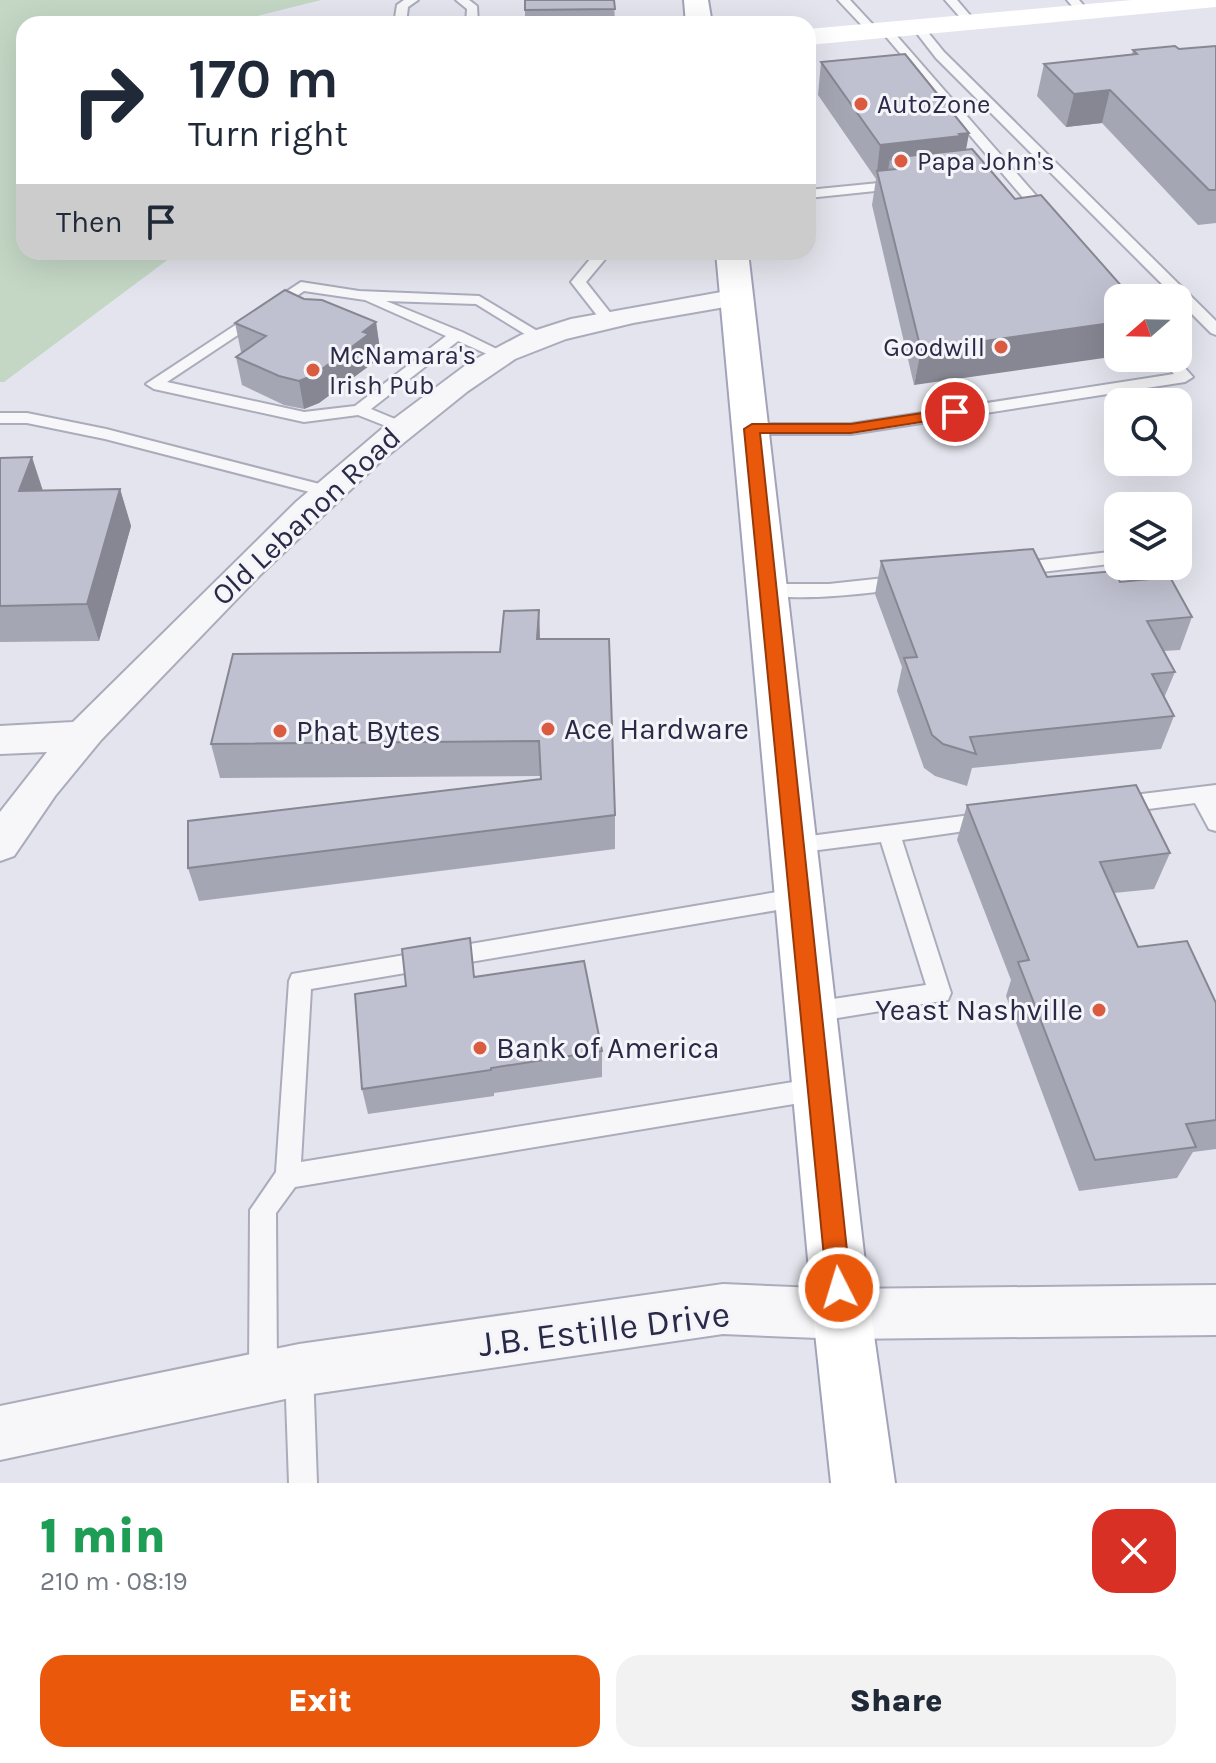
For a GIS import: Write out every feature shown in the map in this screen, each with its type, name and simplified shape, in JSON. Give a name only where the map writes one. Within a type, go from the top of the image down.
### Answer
[{"type":"main road","points":[[816,36],[970,22],[1078,6],[1215,0]]},
{"type":"main road","points":[[733,260],[842,1314],[863,1483]]},
{"type":"street","name":"Old Lebanon Road","points":[[0,845],[81,736],[238,575],[325,491],[401,427],[483,366],[541,338],[608,320],[738,297]]},
{"type":"street","points":[[0,740],[81,736]]},
{"type":"street","name":"J.B. Estille Drive","points":[[0,1433],[281,1374],[723,1309],[842,1314],[1216,1310]]},
{"type":"lane","points":[[401,16],[403,5],[412,0]]},
{"type":"lane","points":[[462,0],[473,8],[472,16]]},
{"type":"lane","points":[[844,0],[879,31],[1058,230]]},
{"type":"lane","points":[[951,0],[970,22]]},
{"type":"lane","points":[[918,27],[940,55],[1216,330]]},
{"type":"lane","points":[[992,173],[1008,171]]},
{"type":"lane","points":[[816,193],[915,183]]},
{"type":"lane","points":[[597,260],[578,282],[608,320]]},
{"type":"lane","points":[[401,427],[360,410],[304,417],[154,384],[301,286],[359,295],[479,300],[541,338]]},
{"type":"lane","points":[[359,295],[503,356]]},
{"type":"lane","points":[[360,410],[457,335]]},
{"type":"lane","points":[[752,429],[851,429],[1185,377],[1181,372]]},
{"type":"lane","points":[[0,418],[27,418],[106,434],[325,491]]},
{"type":"lane","points":[[996,571],[1104,559]]},
{"type":"lane","points":[[769,590],[829,590],[920,580]]},
{"type":"lane","points":[[1102,807],[1209,794],[1216,823]]},
{"type":"lane","points":[[795,845],[1011,818]]},
{"type":"lane","points":[[813,1012],[940,993],[889,833]]},
{"type":"lane","points":[[303,1483],[281,1374],[263,1210],[288,1176],[300,981],[801,897]]},
{"type":"lane","points":[[288,1176],[821,1089]]},
{"type":"green space","points":[[0,0],[321,0],[257,16],[16,16],[16,260],[167,260],[0,382]]},
{"type":"building","points":[[525,0],[614,0],[615,9],[525,10]]},
{"type":"building","points":[[1175,46],[1179,49],[1216,46],[1216,190],[1209,190],[1110,90],[1074,94],[1044,64],[1137,54],[1133,50]]},
{"type":"building","points":[[905,54],[969,133],[880,145],[821,62]]},
{"type":"building","points":[[972,149],[1015,199],[1041,195],[1120,284],[1104,284],[1104,324],[921,350],[877,171],[897,169],[890,158]]},
{"type":"building","points":[[285,290],[304,299],[322,300],[376,322],[363,332],[369,334],[314,375],[299,381],[279,376],[236,357],[266,336],[235,323]]},
{"type":"building","points":[[32,457],[19,491],[120,489],[87,604],[0,606],[0,458]]},
{"type":"building","points":[[1033,549],[1047,577],[1104,572],[1104,580],[1120,582],[1172,580],[1192,617],[1147,621],[1175,672],[1152,674],[1174,716],[970,737],[976,754],[943,744],[932,735],[904,658],[917,657],[881,561]]},
{"type":"building","points":[[539,610],[537,639],[609,639],[615,815],[188,868],[188,821],[541,779],[539,741],[211,744],[233,654],[500,652],[504,611]]},
{"type":"building","points":[[1136,785],[1170,853],[1100,862],[1138,947],[1187,941],[1216,1003],[1216,1120],[1186,1124],[1196,1147],[1095,1160],[1018,962],[1029,960],[967,805]]},
{"type":"building","name":"Bank of America","points":[[470,938],[474,977],[584,961],[602,1051],[362,1089],[355,994],[406,986],[402,949]]},
{"type":"place","name":"AutoZone","points":[[861,104]]},
{"type":"place","name":"Papa John's","points":[[901,161]]},
{"type":"place","name":"Goodwill","points":[[1001,347]]},
{"type":"place","name":"McNamara's Irish Pub","points":[[313,370]]},
{"type":"place","name":"Ace Hardware","points":[[548,729]]},
{"type":"place","name":"Phat Bytes","points":[[280,731]]},
{"type":"place","name":"Yeast Nashville","points":[[1099,1010]]},
{"type":"place","name":"Bank of America","points":[[480,1048]]},
{"type":"route","points":[[839,1288],[752,429],[851,429],[955,412]]}]
